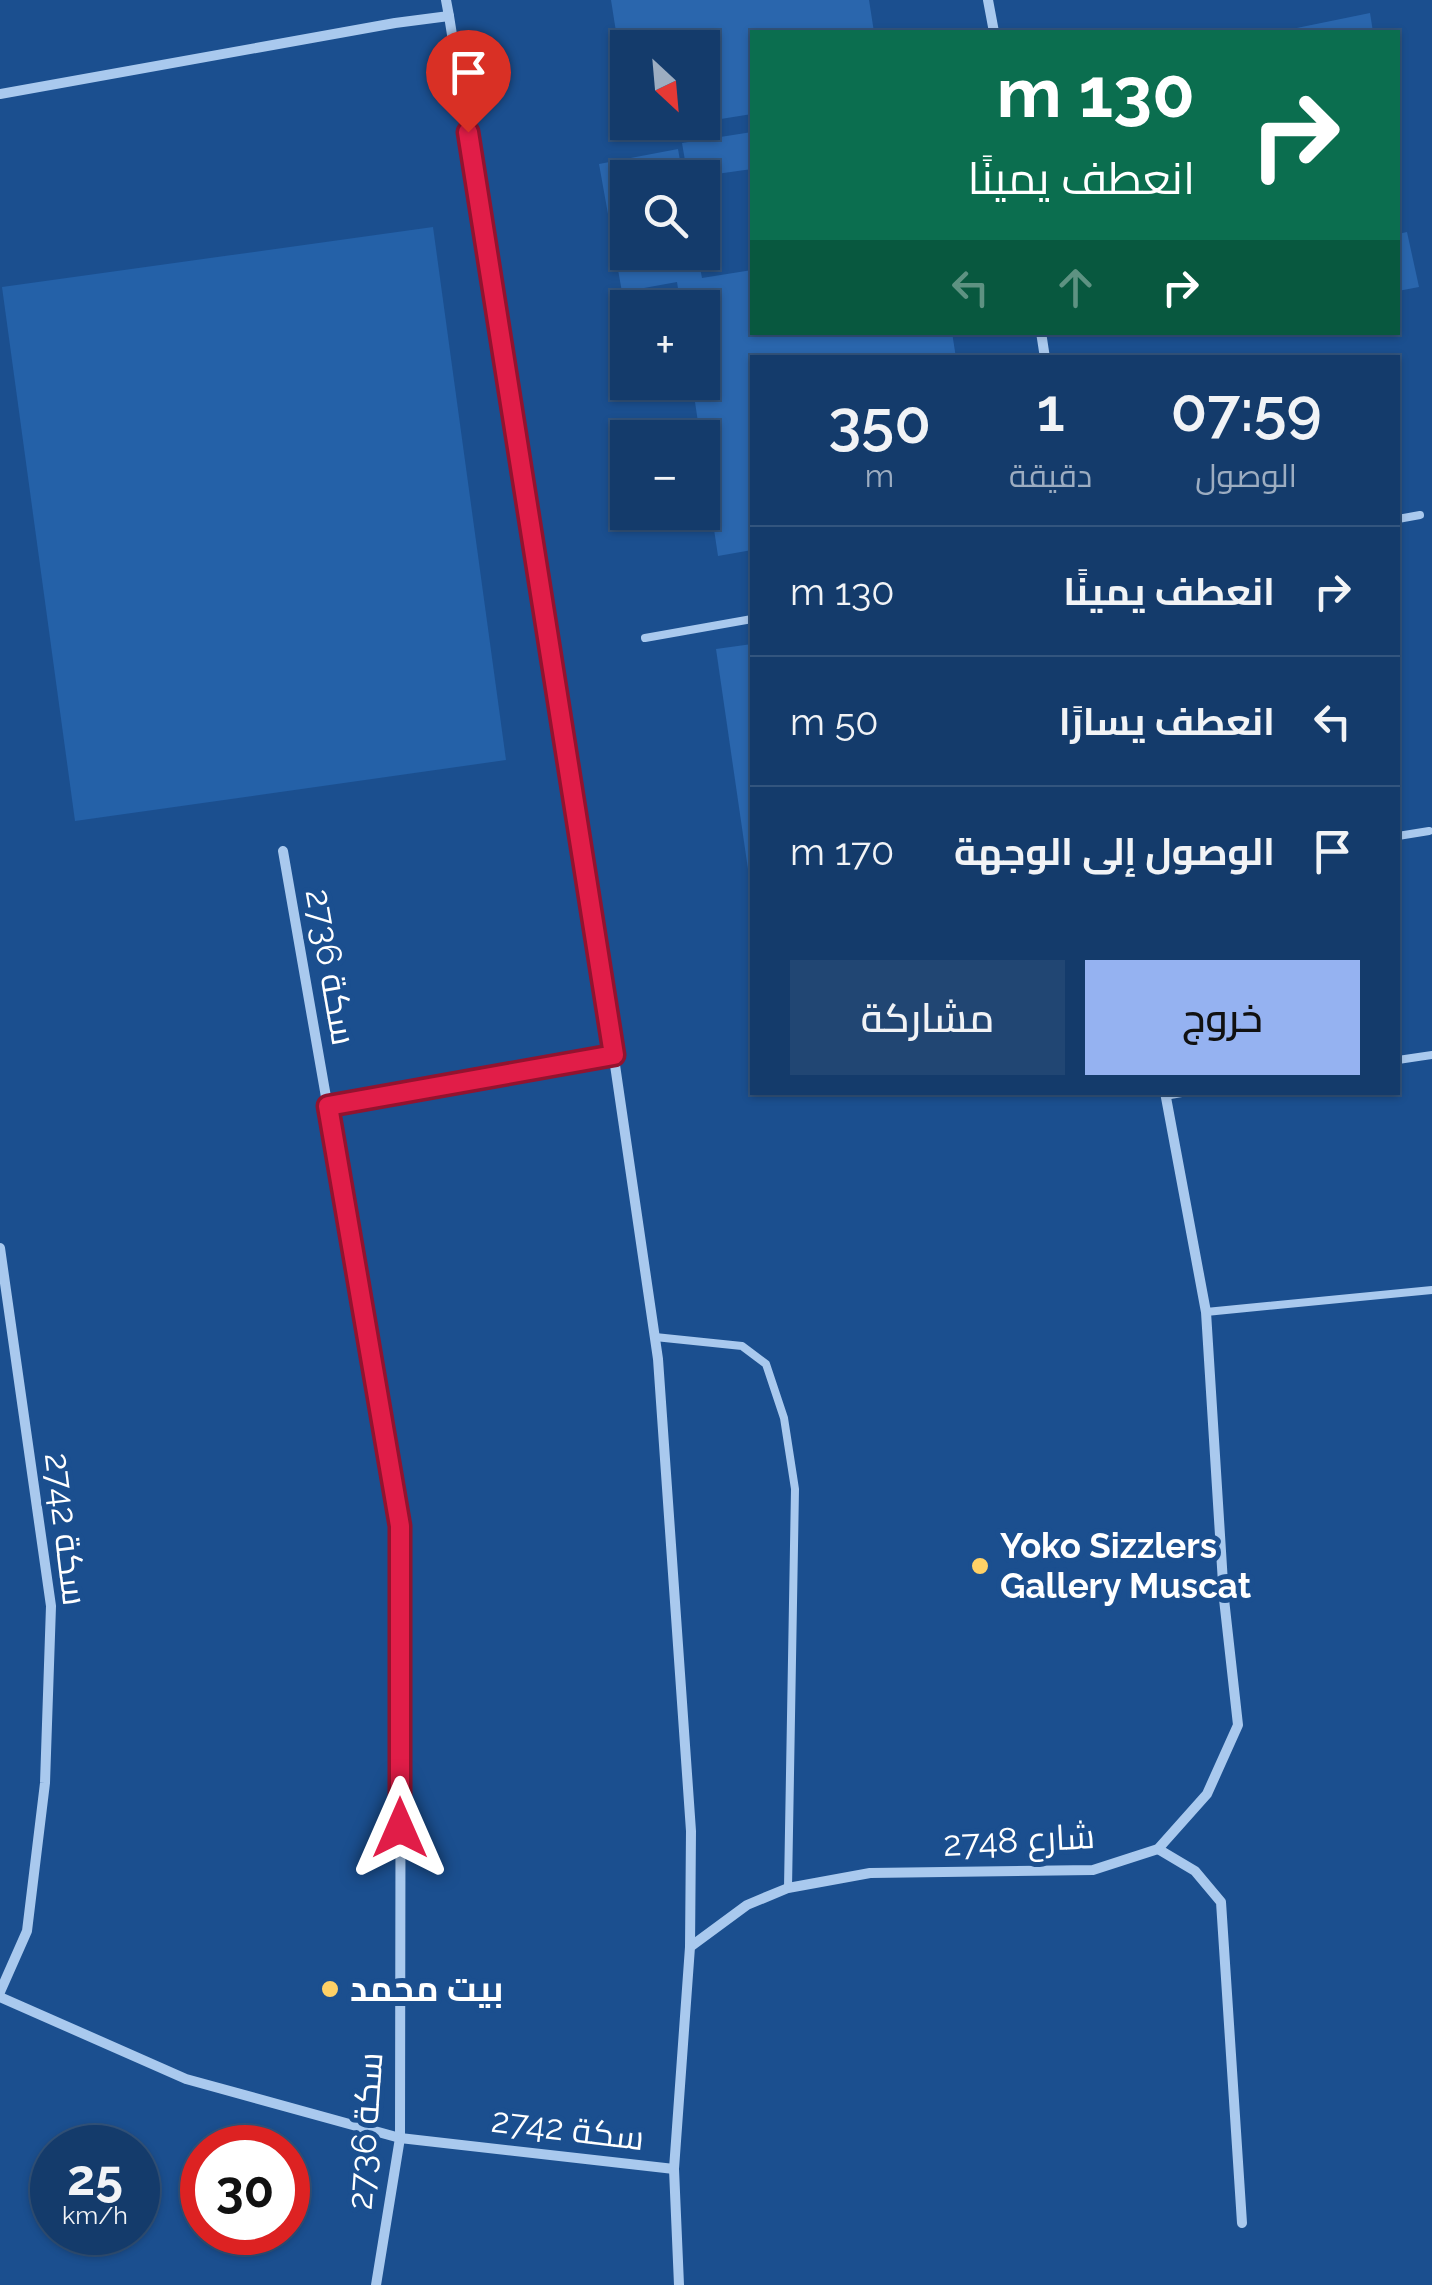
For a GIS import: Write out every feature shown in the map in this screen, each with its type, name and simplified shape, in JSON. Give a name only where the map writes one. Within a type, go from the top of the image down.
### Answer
[{"type":"street","points":[[446,0],[655,1336],[691,1831],[690,1947],[674,2169],[679,2285]]},
{"type":"street","points":[[988,0],[994,30]]},
{"type":"street","points":[[0,94],[449,16]]},
{"type":"street","name":"سكة 2736","points":[[283,851],[400,1526],[400,2138],[376,2285]]},
{"type":"street","points":[[328,1106],[614,1055]]},
{"type":"street","points":[[1165,1095],[1206,1312],[1224,1599],[1238,1725],[1207,1794],[1158,1849],[1195,1871],[1221,1902],[1242,2223]]},
{"type":"street","name":"سكة 2742","points":[[0,1248],[52,1606],[46,1783],[27,1930],[0,1994],[186,2079],[400,2138],[674,2169]]},
{"type":"street","name":"شارع 2748","points":[[690,1947],[747,1906],[788,1888],[870,1873],[1094,1870],[1158,1849]]},
{"type":"lane","points":[[1400,518],[1420,516]]},
{"type":"lane","points":[[645,638],[750,620]]},
{"type":"lane","points":[[1400,836],[1429,832]]},
{"type":"lane","points":[[1400,1060],[1432,1055]]},
{"type":"lane","points":[[1206,1312],[1432,1290]]},
{"type":"lane","points":[[655,1336],[742,1346],[766,1364],[784,1418],[795,1489],[788,1888]]},
{"type":"shaded area","points":[[433,227],[506,760],[75,821],[2,287]]},
{"type":"building","points":[[611,0],[869,0],[874,30],[750,30],[750,114],[720,119],[720,30],[616,30]]},
{"type":"building","points":[[1370,13],[1373,30],[1287,30]]},
{"type":"building","points":[[750,132],[750,169],[720,174],[720,160],[685,160],[682,143]]},
{"type":"building","points":[[678,149],[680,160],[620,160]]},
{"type":"building","points":[[610,162],[610,225],[599,164]]},
{"type":"building","points":[[1407,232],[1419,287],[1400,291],[1400,234]]},
{"type":"building","points":[[618,270],[700,270],[702,278],[750,270],[750,335],[952,335],[956,355],[750,355],[750,550],[718,556],[714,530],[720,530],[720,420],[698,420],[695,400],[720,400],[720,290],[678,290],[677,282],[622,290]]},
{"type":"building","points":[[750,644],[749,876],[716,649]]},
{"type":"place","name":"Yoko Sizzlers Gallery Muscat","points":[[980,1566]]},
{"type":"place","name":"بيت محمد","points":[[330,1989]]},
{"type":"route","points":[[400,1828],[400,1526],[328,1106],[614,1055],[468,132]]}]
